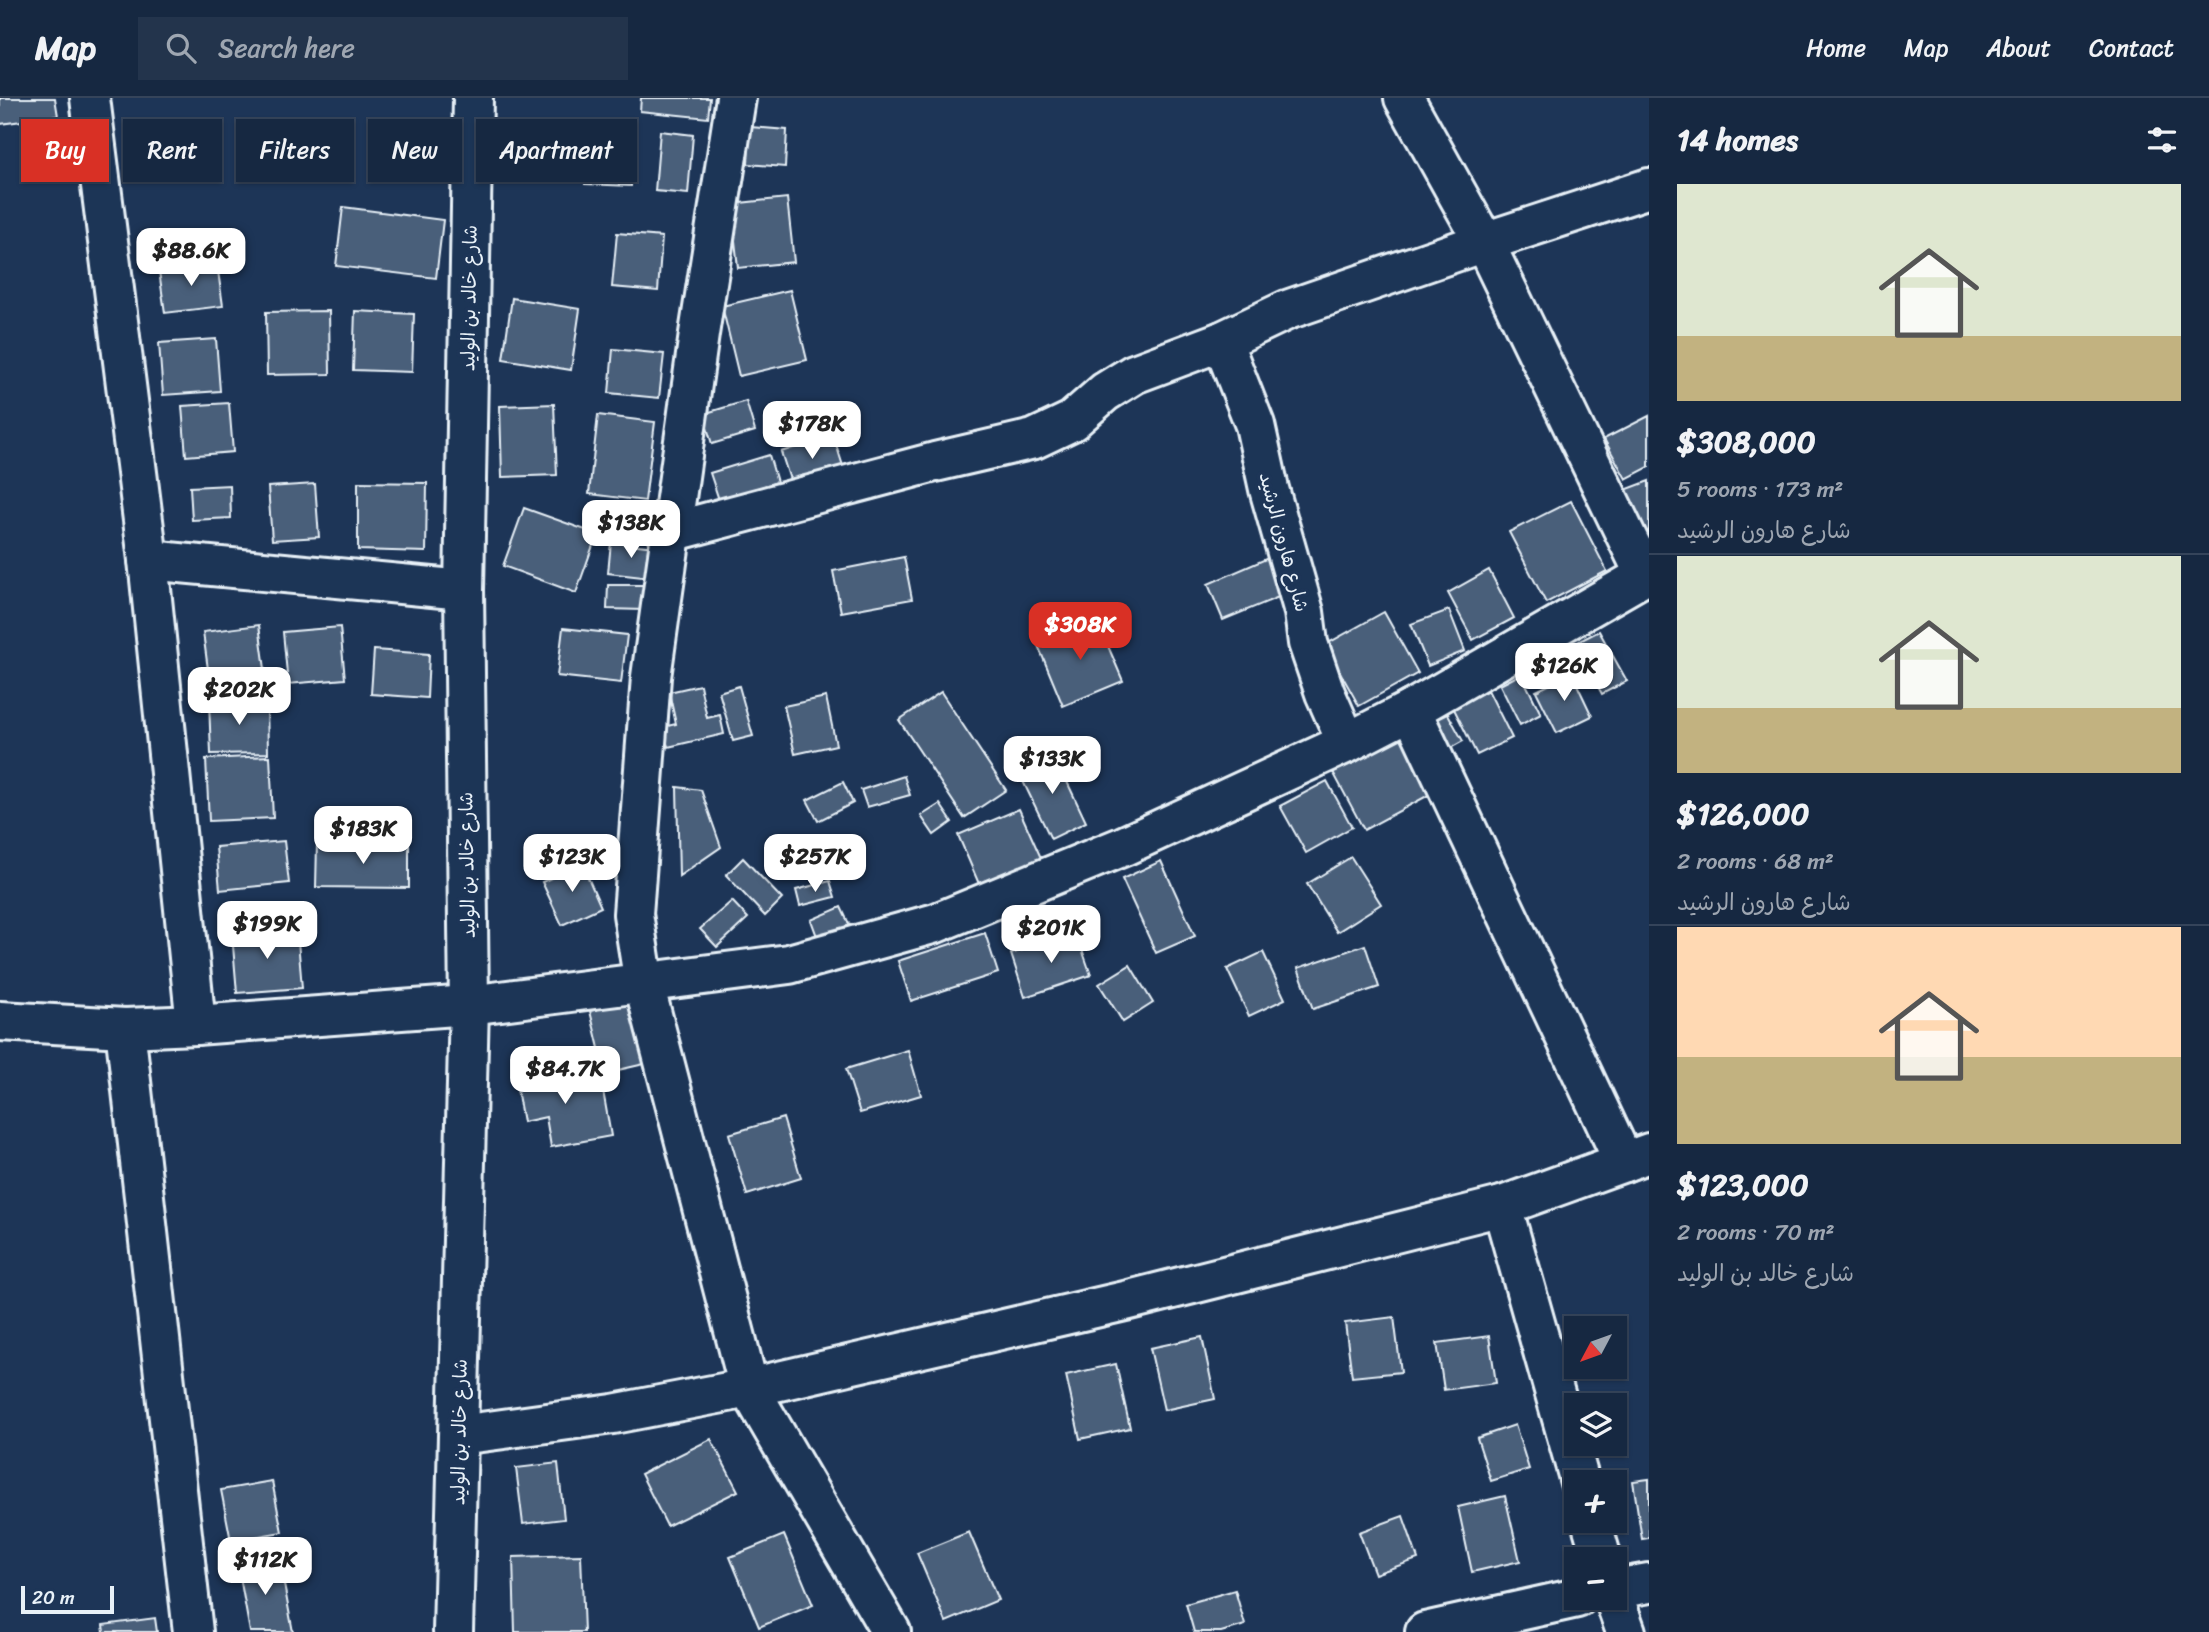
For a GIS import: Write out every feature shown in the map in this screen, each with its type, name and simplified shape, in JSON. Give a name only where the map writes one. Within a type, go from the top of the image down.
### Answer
[{"type":"street","points":[[90,98],[148,560],[196,1025]]},
{"type":"street","name":"شارع خالد بن الوليد","points":[[453,1632],[469,1004],[464,590],[473,98]]},
{"type":"street","points":[[736,98],[699,334],[651,677],[633,914],[645,984],[749,1388],[891,1632]]},
{"type":"street","points":[[0,1021],[125,1028],[196,1025],[469,1004],[789,964],[936,923],[1124,846],[1347,743],[1411,710],[1647,574],[1411,100]]},
{"type":"street","points":[[671,532],[935,461],[1034,439],[1072,421],[1105,392],[1134,374],[1222,341],[1287,310],[1649,188]]},
{"type":"street","name":"شارع هارون الرشيد","points":[[1222,341],[1255,425],[1269,489],[1304,612],[1308,643],[1325,693],[1347,743]]},
{"type":"street","points":[[148,560],[464,590]]},
{"type":"street","points":[[459,1435],[613,1414],[749,1388],[1125,1301],[1502,1206],[1637,1158],[1411,710]]},
{"type":"street","points":[[125,1028],[193,1632]]},
{"type":"street","points":[[1502,1206],[1577,1470]]},
{"type":"street","points":[[1627,1587],[1649,1583]]},
{"type":"street","points":[[1425,1632],[1564,1601]]},
{"type":"street","points":[[1618,1610],[1626,1632]]},
{"type":"building","points":[[0,98],[55,98],[58,116],[0,124]]},
{"type":"building","points":[[641,98],[710,98],[708,118],[640,111]]},
{"type":"building","points":[[750,127],[787,130],[785,167],[748,164]]},
{"type":"building","points":[[660,131],[693,135],[688,194],[655,191]]},
{"type":"building","points":[[585,182],[631,182],[631,186]]},
{"type":"building","points":[[787,198],[794,262],[738,268],[731,204]]},
{"type":"building","points":[[343,207],[443,220],[436,278],[336,266]]},
{"type":"building","points":[[617,233],[662,237],[658,291],[612,287]]},
{"type":"building","points":[[217,264],[223,306],[165,313],[159,271]]},
{"type":"building","points":[[790,290],[807,360],[739,376],[722,306]]},
{"type":"building","points":[[512,298],[580,309],[571,370],[503,359]]},
{"type":"building","points":[[329,311],[330,374],[267,375],[266,312]]},
{"type":"building","points":[[355,311],[414,314],[412,372],[353,370]]},
{"type":"building","points":[[216,339],[220,391],[163,395],[159,343]]},
{"type":"building","points":[[613,349],[664,354],[659,398],[609,393]]},
{"type":"building","points":[[746,401],[755,431],[712,444],[703,414]]},
{"type":"building","points":[[229,403],[233,452],[186,456],[182,406]]},
{"type":"building","points":[[554,404],[557,475],[502,477],[500,406]]},
{"type":"building","points":[[598,415],[655,422],[645,501],[589,494]]},
{"type":"building","points":[[1649,416],[1649,467],[1626,479],[1604,439]]},
{"type":"building","points":[[833,435],[844,469],[792,486],[781,452]]},
{"type":"building","points":[[769,455],[777,482],[719,500],[710,473]]},
{"type":"building","points":[[1649,481],[1649,541],[1625,490]]},
{"type":"building","points":[[358,482],[427,483],[426,552],[358,550]]},
{"type":"building","points":[[315,484],[319,537],[272,540],[268,487]]},
{"type":"building","points":[[230,485],[231,518],[192,520],[190,487]]},
{"type":"building","points":[[1571,501],[1607,571],[1546,603],[1509,532]]},
{"type":"building","points":[[524,508],[597,534],[576,593],[503,566]]},
{"type":"building","points":[[611,542],[655,547],[651,578],[608,573]]},
{"type":"building","points":[[1275,555],[1291,592],[1223,620],[1208,584]]},
{"type":"building","points":[[904,557],[912,599],[841,612],[833,571]]},
{"type":"building","points":[[1489,570],[1514,618],[1473,640],[1448,593]]},
{"type":"building","points":[[608,585],[646,585],[645,610],[607,609]]},
{"type":"building","points":[[1449,610],[1465,651],[1428,666],[1411,624]]},
{"type":"building","points":[[1384,612],[1418,673],[1359,706],[1325,645]]},
{"type":"building","points":[[1096,618],[1123,681],[1063,706],[1037,643]]},
{"type":"building","points":[[259,625],[265,669],[209,677],[203,632]]},
{"type":"building","points":[[340,627],[345,679],[288,684],[283,632]]},
{"type":"building","points":[[563,628],[627,635],[621,683],[557,676]]},
{"type":"building","points":[[1599,631],[1627,681],[1602,694],[1574,644]]},
{"type":"building","points":[[374,650],[429,654],[427,698],[371,694]]},
{"type":"building","points":[[1521,674],[1541,714],[1520,725],[1500,685]]},
{"type":"building","points":[[1572,674],[1592,716],[1557,733],[1536,691]]},
{"type":"building","points":[[700,685],[707,718],[720,715],[724,734],[668,747],[663,727],[676,724],[669,692]]},
{"type":"building","points":[[739,686],[753,736],[733,741],[719,692]]},
{"type":"building","points":[[1488,690],[1512,738],[1477,755],[1453,707]]},
{"type":"building","points":[[941,692],[1006,790],[964,818],[899,720]]},
{"type":"building","points":[[826,697],[836,745],[795,754],[784,706]]},
{"type":"building","points":[[267,700],[268,753],[211,754],[209,701]]},
{"type":"building","points":[[1448,714],[1463,741],[1447,750],[1432,722]]},
{"type":"building","points":[[1409,732],[1440,789],[1364,830],[1333,772]]},
{"type":"building","points":[[1054,754],[1086,822],[1051,839],[1018,771]]},
{"type":"building","points":[[270,756],[273,818],[209,821],[206,759]]},
{"type":"building","points":[[904,776],[910,795],[867,807],[861,790]]},
{"type":"building","points":[[1327,781],[1352,827],[1306,853],[1280,806]]},
{"type":"building","points":[[843,782],[853,803],[818,821],[807,800]]},
{"type":"building","points":[[677,787],[701,790],[721,847],[679,876]]},
{"type":"building","points":[[940,804],[952,822],[934,835],[921,816]]},
{"type":"building","points":[[1019,809],[1041,858],[979,884],[958,835]]},
{"type":"building","points":[[284,841],[289,883],[220,890],[216,847]]},
{"type":"building","points":[[317,843],[409,845],[409,888],[316,887]]},
{"type":"building","points":[[1351,857],[1381,904],[1337,932],[1307,884]]},
{"type":"building","points":[[743,858],[782,899],[765,916],[726,875]]},
{"type":"building","points":[[1161,861],[1195,936],[1156,953],[1122,879]]},
{"type":"building","points":[[582,864],[601,907],[562,925],[542,882]]},
{"type":"building","points":[[830,881],[835,897],[800,906],[796,890]]},
{"type":"building","points":[[732,901],[748,918],[717,947],[700,929]]},
{"type":"building","points":[[841,907],[850,926],[818,939],[811,920]]},
{"type":"building","points":[[297,929],[302,988],[237,993],[232,934]]},
{"type":"building","points":[[1076,932],[1091,975],[1025,997],[1011,954]]},
{"type":"building","points":[[985,933],[998,973],[911,1001],[898,961]]},
{"type":"building","points":[[1365,945],[1379,987],[1313,1009],[1298,968]]},
{"type":"building","points":[[1263,952],[1285,999],[1249,1016],[1227,969]]},
{"type":"building","points":[[1130,965],[1153,1003],[1123,1022],[1099,984]]},
{"type":"building","points":[[638,999],[653,1062],[605,1073],[590,1011]]},
{"type":"building","points":[[908,1050],[921,1095],[860,1113],[846,1069]]},
{"type":"building","points":[[583,1066],[587,1088],[602,1085],[611,1136],[551,1147],[546,1117],[523,1122],[515,1078]]},
{"type":"building","points":[[783,1118],[801,1178],[747,1195],[729,1134]]},
{"type":"building","points":[[1394,1317],[1401,1372],[1352,1377],[1345,1323]]},
{"type":"building","points":[[1489,1336],[1496,1383],[1444,1390],[1437,1343]]},
{"type":"building","points":[[1202,1337],[1215,1399],[1164,1410],[1150,1348]]},
{"type":"building","points":[[1116,1364],[1130,1428],[1080,1439],[1066,1375]]},
{"type":"building","points":[[1515,1425],[1529,1469],[1491,1481],[1477,1438]]},
{"type":"building","points":[[711,1439],[738,1491],[667,1526],[641,1474]]},
{"type":"building","points":[[558,1463],[564,1519],[523,1524],[516,1468]]},
{"type":"building","points":[[1649,1479],[1649,1538],[1642,1539],[1633,1481]]},
{"type":"building","points":[[272,1481],[282,1532],[231,1541],[221,1490]]},
{"type":"building","points":[[1505,1496],[1520,1561],[1472,1572],[1458,1507]]},
{"type":"building","points":[[1403,1516],[1418,1559],[1375,1574],[1359,1532]]},
{"type":"building","points":[[969,1532],[998,1600],[946,1622],[917,1553]]},
{"type":"building","points":[[784,1535],[813,1605],[759,1627],[730,1557]]},
{"type":"building","points":[[581,1555],[584,1632],[515,1632],[513,1557]]},
{"type":"building","points":[[279,1558],[293,1632],[250,1632],[238,1566]]},
{"type":"building","points":[[1235,1590],[1245,1625],[1221,1632],[1194,1632],[1186,1604]]},
{"type":"building","points":[[155,1618],[157,1632],[104,1632],[103,1625]]}]
